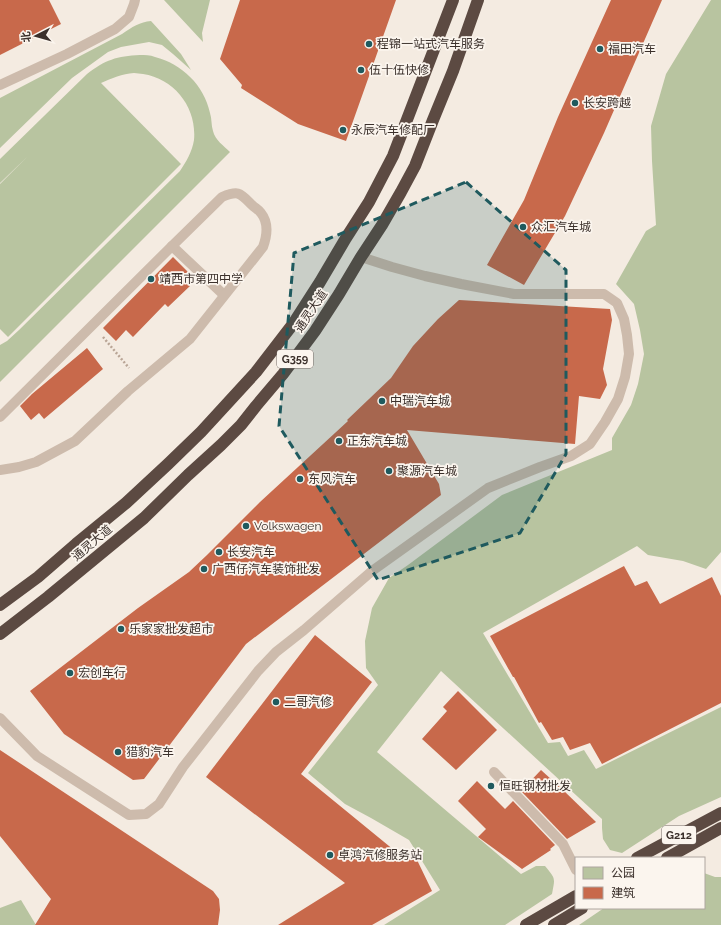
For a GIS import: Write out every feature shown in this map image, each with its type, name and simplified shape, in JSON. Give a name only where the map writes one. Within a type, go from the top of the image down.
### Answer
[{"type":"highway","name":"通灵大道","points":[[0,605],[38,577],[126,503],[168,464],[201,432],[256,372],[293,324],[369,202],[393,156],[453,0]]},
{"type":"highway","name":"通灵大道","points":[[0,634],[48,597],[144,518],[221,445],[241,424],[283,374],[315,331],[339,294],[382,225],[415,166],[453,71],[478,0]]},
{"type":"highway","name":"G212","points":[[639,857],[721,813]]},
{"type":"highway","name":"G212","points":[[669,857],[721,828]]},
{"type":"highway","points":[[526,925],[575,897]]},
{"type":"highway","points":[[554,925],[580,909]]},
{"type":"lane","points":[[0,85],[67,54],[115,29],[128,18],[135,0]]},
{"type":"lane","points":[[0,417],[222,197],[232,193],[241,194],[263,215],[267,236],[263,247],[190,339],[110,407],[75,441],[36,462],[0,470]]},
{"type":"lane","points":[[172,246],[224,295]]},
{"type":"lane","points":[[0,718],[37,756],[129,815],[146,814],[159,804],[182,767],[258,671],[276,652],[304,630],[372,571],[488,488],[571,456],[590,444],[618,399],[625,377],[629,354],[627,335],[624,319],[617,303],[604,294],[514,294],[469,286],[398,269],[361,257]]},
{"type":"lane","points":[[494,772],[563,844],[575,868]]},
{"type":"path","points":[[93,325],[140,381]]},
{"type":"highlighted area","points":[[466,182],[566,270],[566,454],[520,533],[378,580],[279,426],[294,253]]},
{"type":"green space","points":[[164,0],[210,0],[202,33],[203,42]]},
{"type":"green space","points":[[711,0],[721,0],[721,552],[706,569],[683,561],[648,555],[637,546],[483,633],[548,743],[560,742],[568,756],[584,750],[596,769],[721,707],[721,797],[679,816],[622,853],[610,850],[603,839],[602,819],[441,671],[377,752],[521,874],[536,866],[545,866],[554,879],[552,894],[505,925],[384,925],[440,890],[409,840],[345,804],[308,773],[378,685],[366,668],[365,641],[372,608],[389,578],[502,495],[612,450],[612,438],[631,405],[638,384],[644,354],[634,304],[616,284],[646,231],[656,225],[651,126],[666,74]]},
{"type":"green space","points":[[151,21],[181,54],[191,70],[162,45],[149,42],[121,47],[108,52],[72,78],[0,148],[0,98],[122,34],[136,25]]},
{"type":"green space","points":[[140,55],[165,60],[183,70],[190,77],[203,93],[211,115],[214,134],[220,143],[230,152],[0,382],[0,345],[19,330],[180,171],[192,149],[194,140],[192,117],[188,106],[182,97],[165,82],[155,77],[134,73],[125,74],[101,83],[181,164],[8,337],[0,329],[0,184],[27,157],[0,183],[0,159],[87,74],[106,62],[125,56]]},
{"type":"green space","points":[[705,873],[715,877],[721,877],[721,925],[579,925],[603,909],[705,909]]},
{"type":"green space","points":[[21,900],[36,925],[0,925],[0,908]]},
{"type":"building","points":[[0,0],[49,0],[61,24],[0,55]]},
{"type":"building","points":[[240,0],[396,0],[346,141],[298,124],[241,88],[242,85],[220,59]]},
{"type":"building","points":[[611,0],[662,0],[604,133],[565,216],[524,285],[487,265],[524,200],[558,117]]},
{"type":"building","points":[[173,257],[190,274],[184,280],[190,286],[168,307],[165,304],[133,337],[126,330],[116,341],[103,328]]},
{"type":"building","points":[[459,300],[610,309],[612,320],[603,369],[607,385],[600,399],[579,396],[575,444],[407,430],[439,484],[441,495],[246,644],[144,779],[133,780],[64,734],[30,691],[138,608],[189,572],[260,502],[348,421],[347,420],[391,378],[413,346],[438,319]]},
{"type":"building","points":[[87,348],[103,369],[44,419],[39,413],[31,420],[20,406],[32,394]]},
{"type":"building","points":[[624,566],[635,586],[647,581],[660,604],[712,577],[721,596],[721,703],[602,764],[590,743],[570,750],[563,737],[552,740],[541,722],[539,723],[490,636]]},
{"type":"building","points":[[315,635],[372,682],[301,774],[400,855],[409,850],[418,862],[432,891],[372,925],[278,925],[345,883],[206,777]]},
{"type":"building","points":[[458,691],[497,730],[456,770],[422,739],[447,711],[443,707]]},
{"type":"building","points":[[0,750],[213,891],[219,899],[220,910],[218,925],[35,925],[51,899],[0,836]]},
{"type":"building","points":[[541,770],[596,822],[567,839],[521,791]]},
{"type":"building","points":[[477,781],[505,809],[513,801],[555,845],[550,849],[551,850],[522,869],[478,837],[486,829],[458,801]]},
{"type":"place","name":"程锦一站式汽车服务","points":[[369,44]]},
{"type":"place","name":"福田汽车","points":[[600,49]]},
{"type":"place","name":"伍十伍快修","points":[[361,70]]},
{"type":"place","name":"长安跨越","points":[[575,103]]},
{"type":"place","name":"永辰汽车修配厂","points":[[343,130]]},
{"type":"place","name":"众汇汽车城","points":[[523,227]]},
{"type":"place","name":"靖西市第四中学","points":[[151,279]]},
{"type":"place","name":"中瑞汽车城","points":[[382,401]]},
{"type":"place","name":"正东汽车城","points":[[339,441]]},
{"type":"place","name":"聚源汽车城","points":[[389,471]]},
{"type":"place","name":"东风汽车","points":[[300,479]]},
{"type":"place","name":"Volkswagen","points":[[246,526]]},
{"type":"place","name":"长安汽车","points":[[219,552]]},
{"type":"place","name":"广西仔汽车装饰批发","points":[[204,569]]},
{"type":"place","name":"乐家家批发超市","points":[[121,629]]},
{"type":"place","name":"宏创车行","points":[[70,673]]},
{"type":"place","name":"二哥汽修","points":[[276,702]]},
{"type":"place","name":"猎豹汽车","points":[[118,752]]},
{"type":"place","name":"恒旺钢材批发","points":[[491,786]]},
{"type":"place","name":"卓鸿汽修服务站","points":[[330,855]]}]
